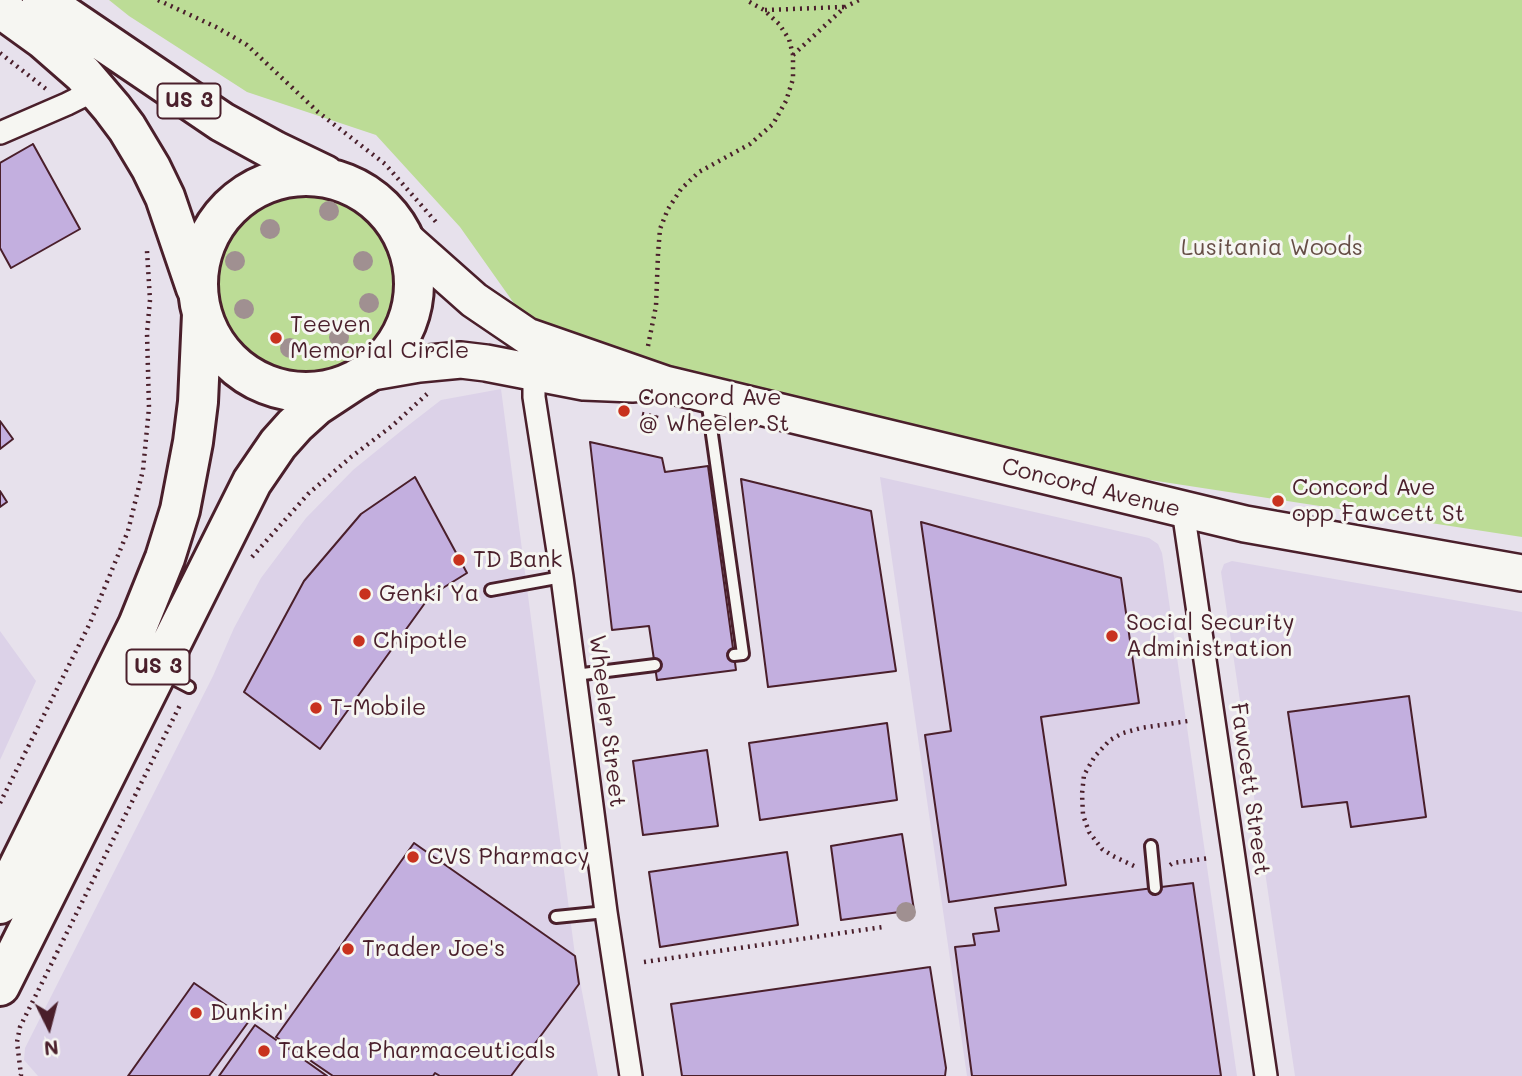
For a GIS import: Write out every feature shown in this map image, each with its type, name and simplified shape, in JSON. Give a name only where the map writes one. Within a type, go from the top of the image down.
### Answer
[{"type":"highway","name":"US 3","points":[[0,986],[173,679],[240,503],[278,444],[305,416],[380,363],[396,344],[412,308],[414,276],[409,252],[395,223],[380,205],[367,195],[240,132],[183,97],[42,0]]},
{"type":"highway","name":"US 3","points":[[0,8],[63,55],[97,89],[135,141],[170,210],[201,306],[198,402],[193,442],[180,510],[165,558],[148,604],[0,904]]},
{"type":"highway","points":[[346,184],[324,178],[290,178],[268,183],[248,193],[230,207],[205,245],[199,278],[201,306],[210,333],[223,352],[239,368],[258,381],[290,391],[313,392],[336,387],[362,376]]},
{"type":"main road","name":"Concord Avenue","points":[[403,237],[474,300],[527,335],[665,384],[1183,510],[1319,538],[1522,573]]},
{"type":"main road","name":"Concord Avenue","points":[[362,376],[419,364],[461,360],[594,383],[665,384]]},
{"type":"street","points":[[0,133],[97,89]]},
{"type":"street","name":"Wheeler Street","points":[[534,373],[534,397],[562,577],[606,912],[631,1076]]},
{"type":"street","name":"Fawcett Street","points":[[1183,510],[1266,1076]]},
{"type":"lane","points":[[706,394],[743,654],[734,655]]},
{"type":"lane","points":[[491,590],[562,577]]},
{"type":"lane","points":[[575,675],[655,665]]},
{"type":"lane","points":[[1151,846],[1155,888]]},
{"type":"lane","points":[[556,917],[606,912]]},
{"type":"path","points":[[158,0],[247,44],[318,112],[386,164],[443,228]]},
{"type":"path","points":[[659,350],[648,347],[656,306],[660,229],[668,209],[681,189],[699,172],[750,144],[773,124],[786,101],[793,79],[793,55],[789,39],[779,24],[764,10],[746,0]]},
{"type":"path","points":[[793,55],[845,7],[859,0]]},
{"type":"path","points":[[764,10],[845,7]]},
{"type":"path","points":[[0,54],[41,84]]},
{"type":"path","points":[[0,803],[90,624],[128,531],[143,470],[149,408],[147,333],[150,300],[146,245]]},
{"type":"path","points":[[246,565],[308,494],[393,426],[432,389]]},
{"type":"path","points":[[20,1076],[17,1042],[20,1027],[173,679]]},
{"type":"path","points":[[1136,869],[1102,849],[1089,832],[1083,814],[1084,775],[1095,756],[1110,740],[1123,733],[1188,721]]},
{"type":"path","points":[[1171,877],[1170,865],[1173,863],[1210,858]]},
{"type":"path","points":[[644,962],[883,927]]},
{"type":"shaded area","points":[[501,389],[575,955],[598,1076],[38,1076],[24,1060],[25,1048],[261,578],[306,518],[353,470],[401,431],[441,400]]},
{"type":"shaded area","points":[[880,477],[1149,538],[1158,544],[1162,553],[1237,1076],[967,1076]]},
{"type":"shaded area","points":[[1232,561],[1522,612],[1522,1076],[1295,1076],[1221,572],[1224,564]]},
{"type":"shaded area","points":[[0,631],[36,681],[0,760]]},
{"type":"green space","name":"Lusitania Woods","points":[[109,0],[1522,0],[1522,537],[1085,470],[698,379],[535,333],[460,227],[376,135],[247,92],[129,16]]},
{"type":"green space","points":[[305,195],[339,202],[367,221],[386,249],[393,283],[386,317],[367,345],[339,364],[305,371],[271,364],[243,345],[224,317],[217,283],[224,249],[243,221],[271,202]]},
{"type":"building","points":[[33,144],[80,229],[11,268],[0,248],[0,163]]},
{"type":"building","points":[[0,421],[13,439],[0,449]]},
{"type":"building","points":[[590,442],[662,458],[665,472],[708,466],[736,670],[657,680],[649,626],[612,630]]},
{"type":"building","points":[[415,477],[467,573],[430,596],[320,749],[244,692],[304,581],[361,514]]},
{"type":"building","points":[[741,479],[871,511],[896,671],[768,687]]},
{"type":"building","points":[[0,491],[7,502],[0,507]]},
{"type":"building","points":[[921,522],[1121,578],[1139,703],[1041,717],[1066,885],[949,902],[925,735],[951,731]]},
{"type":"building","points":[[1409,696],[1426,817],[1351,827],[1347,802],[1302,807],[1288,712]]},
{"type":"building","points":[[887,723],[897,800],[760,820],[749,743]]},
{"type":"building","points":[[707,750],[718,826],[643,835],[633,761]]},
{"type":"building","points":[[902,834],[914,910],[841,920],[831,846]]},
{"type":"building","points":[[414,843],[575,956],[579,984],[511,1076],[440,1076],[435,1073],[433,1076],[333,1076],[276,1037]]},
{"type":"building","points":[[787,852],[798,925],[660,947],[649,872]]},
{"type":"building","points":[[1193,883],[1221,1076],[972,1076],[955,947],[975,945],[973,934],[999,931],[995,908]]},
{"type":"building","points":[[930,967],[945,1076],[682,1076],[671,1004]]},
{"type":"building","points":[[194,983],[249,1021],[209,1076],[128,1076]]},
{"type":"building","name":"Takeda Pharmaceuticals","points":[[255,1025],[327,1076],[219,1076]]},
{"type":"place","name":"Teeven Memorial Circle","points":[[276,338]]},
{"type":"place","name":"Concord Ave @ Wheeler St","points":[[624,411]]},
{"type":"place","name":"Concord Ave opp Fawcett St","points":[[1278,501]]},
{"type":"place","name":"TD Bank","points":[[459,560]]},
{"type":"place","name":"Genki Ya","points":[[365,594]]},
{"type":"place","name":"Social Security Administration","points":[[1112,636]]},
{"type":"place","name":"Chipotle","points":[[359,641]]},
{"type":"place","name":"T-Mobile","points":[[316,708]]},
{"type":"place","name":"CVS Pharmacy","points":[[413,857]]},
{"type":"place","name":"Trader Joe's","points":[[348,949]]},
{"type":"place","name":"Dunkin'","points":[[196,1013]]},
{"type":"place","name":"Takeda Pharmaceuticals","points":[[264,1051]]}]
